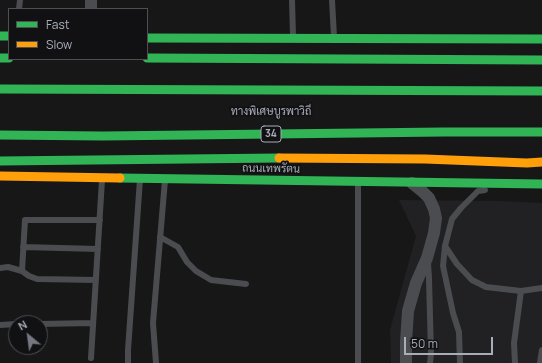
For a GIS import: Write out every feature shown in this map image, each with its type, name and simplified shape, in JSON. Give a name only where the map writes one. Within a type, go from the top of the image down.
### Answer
[{"type":"main road","points":[[148,38],[542,39]]},
{"type":"main road","points":[[148,58],[542,60]]},
{"type":"main road","points":[[0,89],[542,91]]},
{"type":"main road","points":[[0,98],[144,98]]},
{"type":"main road","points":[[359,124],[542,125]]},
{"type":"main road","name":"34","points":[[0,135],[103,136],[542,132]]},
{"type":"main road","points":[[0,161],[281,158],[425,159],[527,163],[542,162]]},
{"type":"main road","name":"ถนนเทพรัตน","points":[[0,176],[542,184]]},
{"type":"street","points":[[406,363],[408,311],[416,283],[427,258],[434,233],[436,218],[429,198],[412,183]]},
{"type":"lane","points":[[292,0],[293,38]]},
{"type":"lane","points":[[332,0],[334,38]]},
{"type":"lane","points":[[91,358],[102,178]]},
{"type":"lane","points":[[128,363],[140,178]]},
{"type":"lane","points":[[156,363],[153,323],[165,179]]},
{"type":"lane","points":[[358,182],[358,363]]},
{"type":"lane","points":[[460,363],[459,332],[443,266],[445,246],[452,219],[478,191],[513,183]]},
{"type":"lane","points":[[22,271],[25,220],[100,220]]},
{"type":"lane","points":[[160,237],[178,247],[187,262],[196,271],[211,280],[246,284]]},
{"type":"lane","points":[[445,246],[457,264],[472,280],[486,287],[521,291],[542,288]]},
{"type":"lane","points":[[23,247],[98,249]]},
{"type":"lane","points":[[427,258],[429,278],[430,363]]},
{"type":"lane","points":[[0,268],[8,267],[22,271],[37,279],[96,280]]},
{"type":"lane","points":[[514,363],[514,343],[521,291]]},
{"type":"lane","points":[[48,324],[93,323]]},
{"type":"lane","points":[[540,363],[542,350]]},
{"type":"shaded area","points":[[399,200],[542,203],[542,363],[391,363],[390,330],[416,236]]},
{"type":"traffic: fast","points":[[0,36],[8,36]]},
{"type":"traffic: fast","points":[[148,38],[542,39]]},
{"type":"traffic: fast","points":[[0,58],[8,58]]},
{"type":"traffic: fast","points":[[148,58],[542,60]]},
{"type":"traffic: fast","points":[[0,89],[542,91]]},
{"type":"traffic: fast","points":[[0,135],[103,136],[542,132]]},
{"type":"traffic: fast","points":[[0,161],[279,158]]},
{"type":"traffic: fast","points":[[120,178],[542,184]]},
{"type":"traffic: slow","points":[[279,158],[425,159],[527,163],[542,162]]},
{"type":"traffic: slow","points":[[0,176],[120,178]]}]
